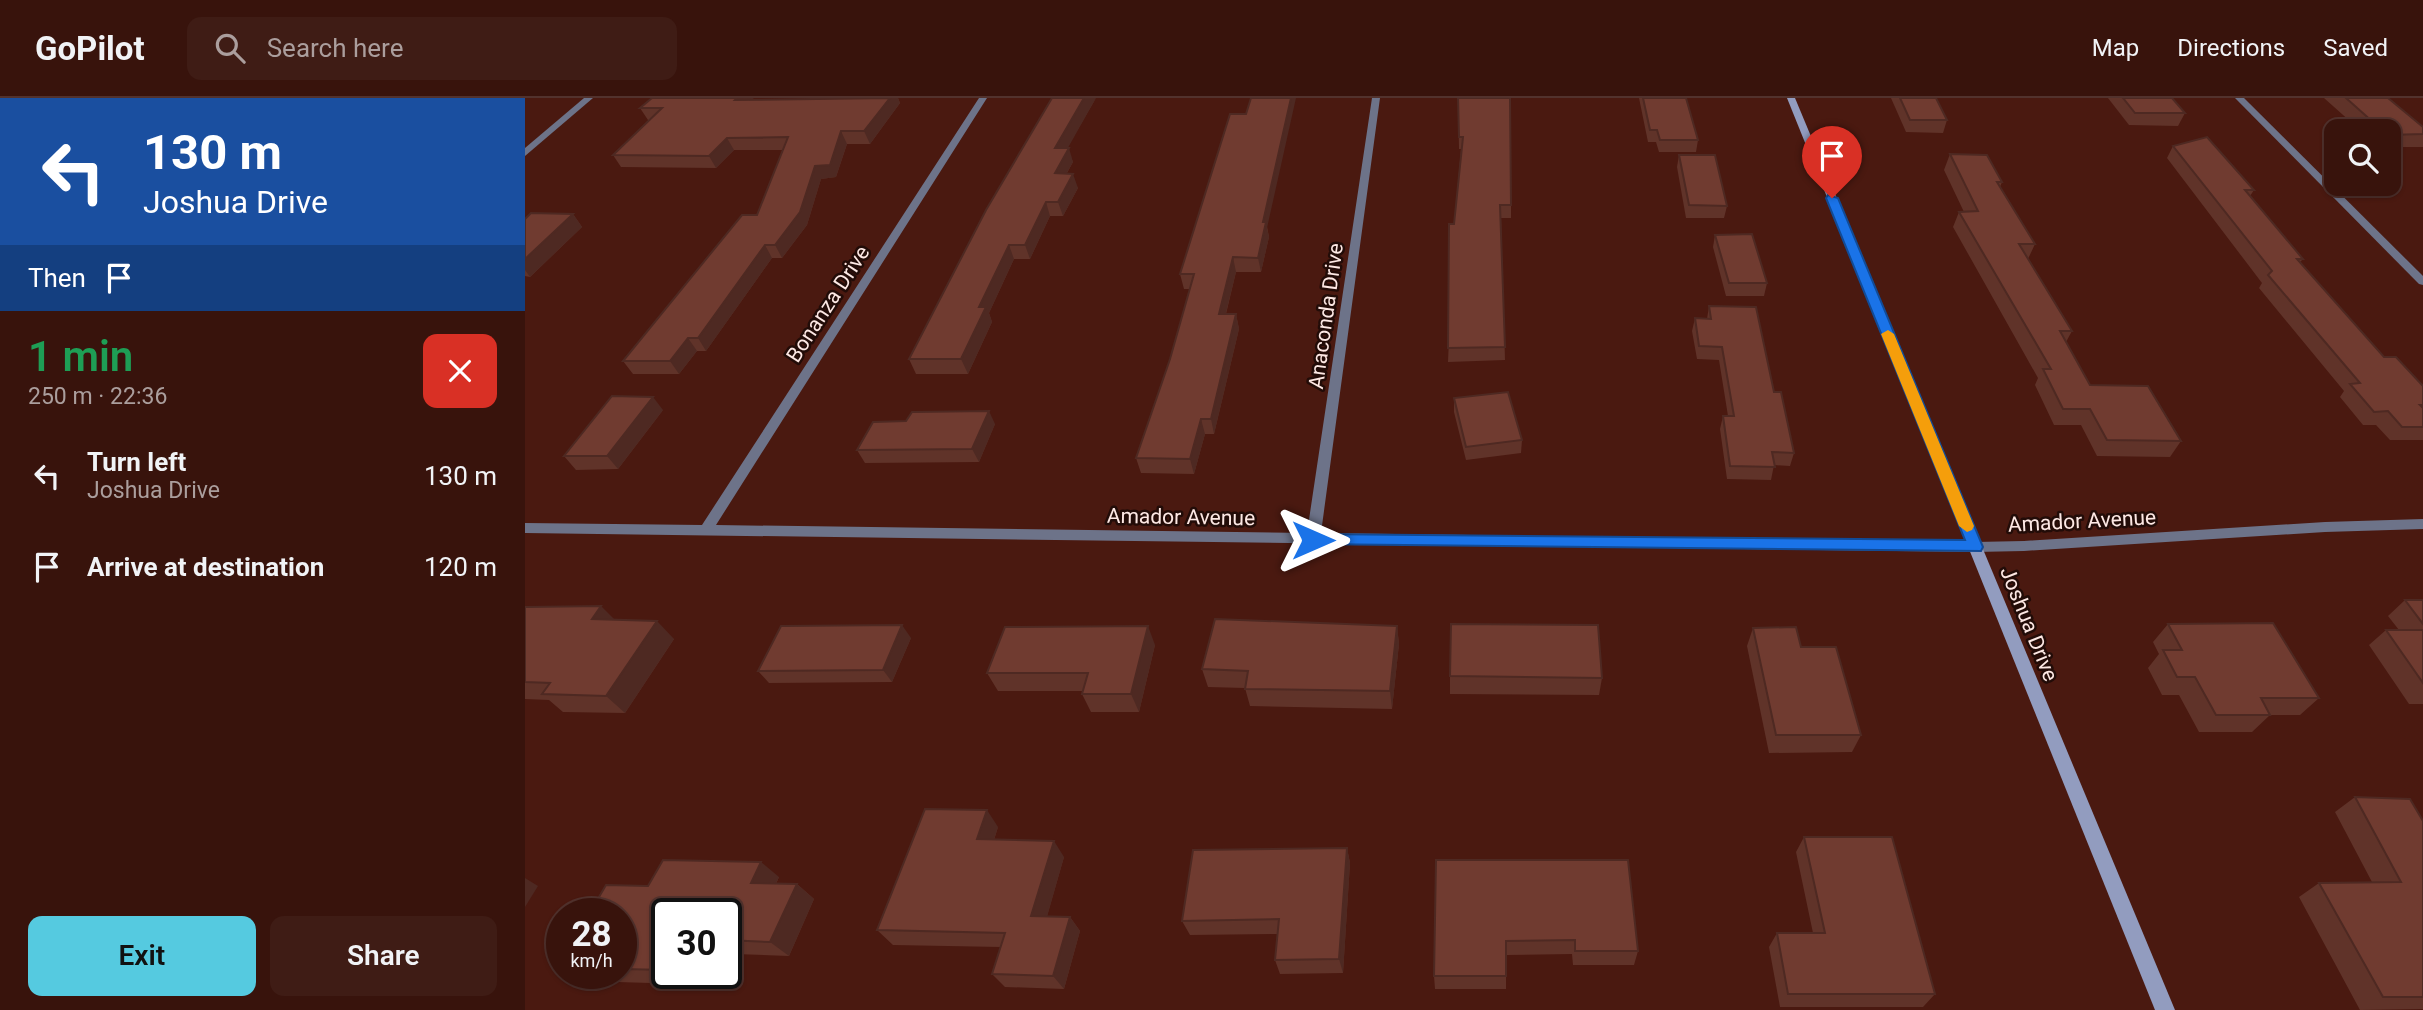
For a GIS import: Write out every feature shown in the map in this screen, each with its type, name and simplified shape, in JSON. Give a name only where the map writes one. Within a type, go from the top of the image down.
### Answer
[{"type":"street","points":[[525,153],[589,98]]},
{"type":"street","name":"Bonanza Drive","points":[[705,531],[983,98]]},
{"type":"street","name":"Anaconda Drive","points":[[1313,540],[1376,98]]},
{"type":"street","name":"Joshua Drive","points":[[1791,98],[2165,1010]]},
{"type":"street","points":[[2239,98],[2423,282]]},
{"type":"street","name":"Amador Avenue","points":[[525,527],[1313,540],[1975,547],[2423,524]]},
{"type":"building","points":[[652,98],[890,98],[864,131],[841,131],[830,165],[815,166],[800,212],[775,245],[765,245],[698,338],[688,338],[670,361],[623,361],[742,215],[757,215],[788,137],[727,138],[709,156],[613,155],[662,108],[640,108]]},
{"type":"building","points":[[1052,98],[1084,98],[1055,148],[1069,148],[1055,173],[1073,174],[1058,202],[1046,202],[1025,245],[1009,245],[979,307],[986,307],[961,359],[909,359],[986,210]]},
{"type":"building","points":[[1251,98],[1291,98],[1263,222],[1266,222],[1258,258],[1233,257],[1219,314],[1236,314],[1211,419],[1201,419],[1190,459],[1136,458],[1170,359],[1194,274],[1180,274],[1230,114],[1246,114]]},
{"type":"building","points":[[1458,98],[1510,98],[1511,205],[1500,205],[1505,347],[1448,348],[1449,224],[1454,224],[1463,137],[1459,137]]},
{"type":"building","points":[[1643,98],[1686,98],[1698,140],[1660,140],[1657,130],[1650,130]]},
{"type":"building","points":[[1900,98],[1936,98],[1947,120],[1910,120]]},
{"type":"building","points":[[2123,98],[2172,98],[2185,113],[2135,113]]},
{"type":"building","points":[[2346,98],[2388,98],[2423,127],[2423,134],[2401,135],[2401,119],[2370,119]]},
{"type":"building","points":[[2207,137],[2254,190],[2245,190],[2303,259],[2297,259],[2384,357],[2396,357],[2423,386],[2423,405],[2420,405],[2423,408],[2423,427],[2402,427],[2388,411],[2374,412],[2350,384],[2360,383],[2268,275],[2272,271],[2173,146]]},
{"type":"building","points":[[1950,154],[1987,155],[2002,182],[1997,182],[2035,244],[2019,244],[2072,331],[2060,331],[2090,385],[2148,386],[2181,441],[2107,440],[2090,409],[2063,409],[2043,369],[2051,369],[1959,212],[1978,211]]},
{"type":"building","points":[[1679,155],[1715,155],[1727,206],[1689,205]]},
{"type":"building","points":[[531,213],[573,214],[525,259],[525,219]]},
{"type":"building","points":[[1752,234],[1767,283],[1729,283],[1715,235]]},
{"type":"building","points":[[1709,306],[1756,307],[1774,392],[1781,392],[1794,453],[1772,452],[1775,467],[1730,466],[1723,416],[1734,416],[1722,347],[1699,346],[1695,318],[1711,319]]},
{"type":"building","points":[[1508,392],[1522,440],[1466,447],[1454,398]]},
{"type":"building","points":[[612,396],[653,397],[607,456],[564,456]]},
{"type":"building","points":[[989,411],[972,449],[857,450],[873,422],[906,421],[912,412]]},
{"type":"building","points":[[2405,600],[2423,600],[2423,624]]},
{"type":"building","points":[[601,606],[592,619],[657,621],[606,696],[542,694],[550,683],[525,682],[525,607]]},
{"type":"building","points":[[1215,619],[1397,626],[1390,691],[1245,689],[1248,671],[1202,669]]},
{"type":"building","points":[[2273,623],[2319,698],[2261,698],[2270,715],[2216,715],[2195,677],[2177,677],[2163,650],[2182,650],[2168,624]]},
{"type":"building","points":[[1451,624],[1598,625],[1602,678],[1450,676]]},
{"type":"building","points":[[902,625],[883,670],[758,671],[781,626]]},
{"type":"building","points":[[1148,626],[1131,694],[1082,694],[1088,673],[987,673],[1005,627]]},
{"type":"building","points":[[1796,627],[1801,647],[1836,647],[1861,735],[1776,735],[1753,628]]},
{"type":"building","points":[[2386,630],[2423,630],[2423,683]]},
{"type":"building","points":[[2355,797],[2410,799],[2423,821],[2423,997],[2383,997],[2319,883],[2401,882]]},
{"type":"building","points":[[925,809],[987,810],[977,839],[1054,841],[1031,916],[1070,917],[1053,976],[992,974],[1005,933],[877,930]]},
{"type":"building","points":[[1804,837],[1892,837],[1935,994],[1788,994],[1777,933],[1825,933]]},
{"type":"building","points":[[1347,848],[1339,959],[1275,960],[1279,919],[1182,921],[1193,850]]},
{"type":"building","points":[[663,860],[761,862],[751,883],[797,884],[770,942],[742,941],[742,898],[651,898],[651,970],[637,969],[637,898],[598,898],[606,885],[648,886]]},
{"type":"building","points":[[1436,860],[1628,860],[1638,951],[1575,951],[1575,940],[1506,941],[1506,976],[1434,976]]},
{"type":"slow traffic","points":[[1888,334],[1967,526]]},
{"type":"route","points":[[1313,540],[1975,547],[1832,198]]}]
